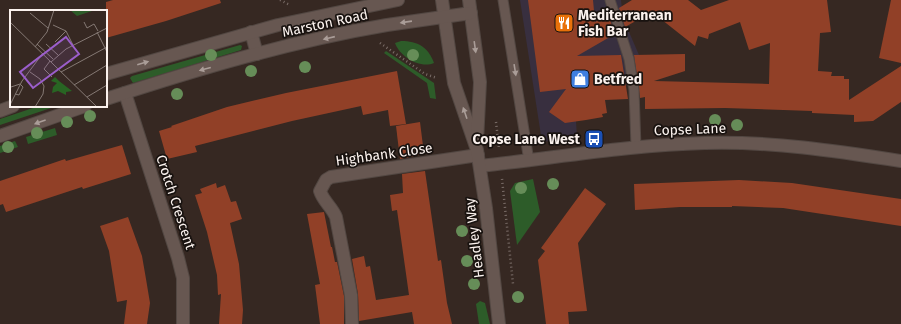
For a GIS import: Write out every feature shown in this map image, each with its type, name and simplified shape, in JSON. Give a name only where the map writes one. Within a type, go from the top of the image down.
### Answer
[{"type":"main road","name":"Marston Road","points":[[107,74],[278,25],[398,0]]},
{"type":"main road","name":"Headley Way","points":[[442,0],[454,83],[478,157]]},
{"type":"main road","name":"Headley Way","points":[[469,0],[480,82],[478,157],[499,324]]},
{"type":"main road","name":"Marston Road","points":[[107,99],[257,54],[374,28],[471,13]]},
{"type":"main road","points":[[251,32],[257,54]]},
{"type":"main road","name":"Crotch Crescent","points":[[125,93],[178,258],[183,278],[183,324]]},
{"type":"main road","points":[[0,111],[10,107]]},
{"type":"main road","points":[[0,136],[79,107]]},
{"type":"main road","name":"Copse Lane","points":[[478,157],[529,161],[636,147],[706,143],[749,143],[841,152],[901,161]]},
{"type":"main road","name":"Highbank Close","points":[[352,324],[351,295],[336,217],[332,208],[322,197],[320,191],[326,180],[331,177],[478,157]]},
{"type":"lane","points":[[503,0],[529,161]]},
{"type":"lane","points":[[610,0],[629,59],[634,90],[636,147]]},
{"type":"path","points":[[280,0],[290,5]]},
{"type":"path","points":[[383,46],[425,74],[438,79]]},
{"type":"path","points":[[504,193],[509,247]]},
{"type":"shaded area","points":[[520,0],[621,0],[623,18],[639,55],[639,83],[603,88],[576,121],[577,137],[542,142]]},
{"type":"green space","points":[[401,41],[412,42],[422,46],[432,57],[434,63],[417,63],[406,57],[401,53],[395,43]]},
{"type":"green space","points":[[240,45],[242,46],[241,50],[133,83],[130,78],[132,76]]},
{"type":"green space","points":[[386,51],[434,83],[436,99],[430,98],[427,83],[384,53]]},
{"type":"green space","points":[[36,107],[54,107],[0,125],[0,119]]},
{"type":"green space","points":[[55,128],[57,135],[28,144],[26,137]]},
{"type":"green space","points":[[15,141],[18,147],[0,153],[0,146]]},
{"type":"green space","points":[[533,179],[540,212],[517,245],[510,191],[515,183]]},
{"type":"green space","points":[[480,301],[485,303],[490,324],[479,324],[476,304]]},
{"type":"building","points":[[113,0],[220,0],[221,3],[107,38],[106,2]]},
{"type":"building","points":[[528,0],[593,0],[595,22],[608,14],[615,34],[577,56],[621,55],[628,99],[605,100],[607,113],[602,114],[603,117],[586,120],[565,123],[549,112],[566,89],[540,92]]},
{"type":"building","points":[[632,0],[688,0],[701,10],[729,0],[827,0],[831,32],[820,33],[818,71],[832,72],[831,76],[844,76],[844,79],[849,79],[849,100],[901,66],[901,102],[873,121],[854,122],[854,115],[812,113],[812,111],[725,108],[645,109],[645,97],[640,98],[634,55],[685,54],[685,71],[654,81],[769,84],[770,43],[749,50],[740,22],[709,34],[708,39],[698,36],[695,46],[652,12],[625,27],[619,8]]},
{"type":"building","points":[[891,0],[901,0],[901,63],[879,58]]},
{"type":"building","points":[[397,71],[406,124],[390,126],[388,110],[363,115],[361,106],[292,121],[195,146],[197,152],[167,159],[159,131],[172,127],[171,126],[227,107],[286,93]]},
{"type":"building","points":[[420,122],[424,154],[400,159],[396,126]]},
{"type":"building","points":[[122,145],[131,174],[83,189],[82,187],[6,212],[3,204],[0,205],[0,181],[65,159],[66,161]]},
{"type":"building","points":[[425,171],[438,261],[441,260],[447,303],[452,324],[414,324],[412,312],[359,321],[358,294],[352,259],[364,256],[366,267],[370,266],[376,300],[409,295],[397,210],[392,211],[390,195],[403,193],[402,174]]},
{"type":"building","points":[[739,180],[792,183],[901,199],[901,226],[783,208],[732,206],[635,210],[634,184]]},
{"type":"building","points":[[216,183],[217,188],[225,185],[231,202],[236,201],[242,219],[230,223],[239,264],[243,310],[242,324],[219,324],[221,294],[218,295],[217,275],[207,232],[195,195],[202,193],[200,189]]},
{"type":"building","points":[[585,188],[606,204],[578,243],[587,311],[568,312],[569,324],[546,324],[538,260],[545,251],[541,248]]},
{"type":"building","points":[[324,212],[331,247],[335,262],[337,262],[344,296],[344,324],[320,324],[315,285],[320,284],[307,214]]},
{"type":"building","points":[[128,217],[142,256],[150,303],[147,324],[124,324],[127,300],[117,302],[109,251],[100,226]]},
{"type":"place","name":"Mediterranean Fish Bar","points":[[564,23]]},
{"type":"place","name":"Betfred","points":[[580,79]]},
{"type":"place","name":"Copse Lane West","points":[[594,139]]}]
